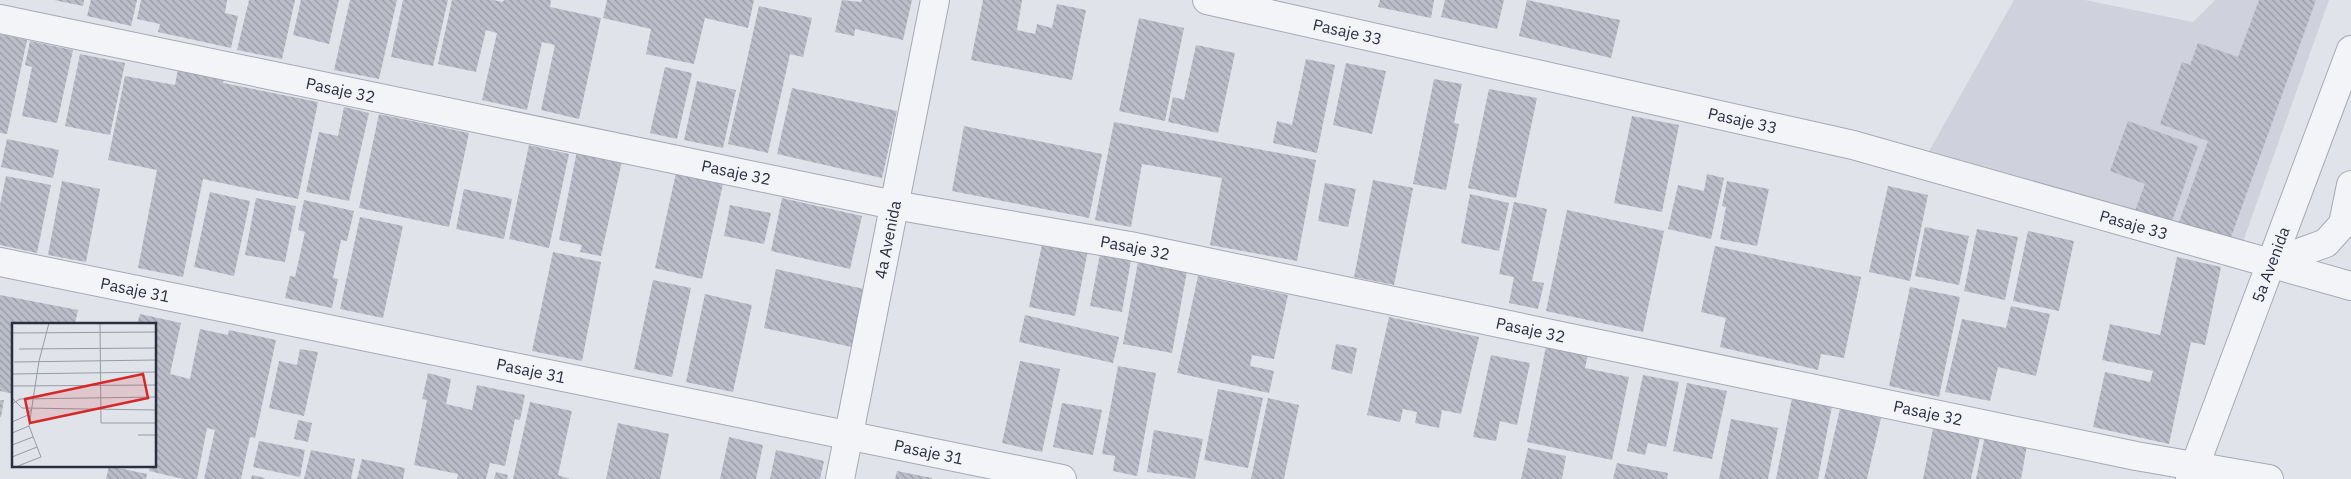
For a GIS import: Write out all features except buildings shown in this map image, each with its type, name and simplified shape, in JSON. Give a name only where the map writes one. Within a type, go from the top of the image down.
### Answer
[{"type":"street","name":"4a Avenida","points":[[840,479],[935,0]]},
{"type":"street","name":"Pasaje 33","points":[[1207,0],[1852,145],[2351,286]]},
{"type":"street","name":"Pasaje 32","points":[[0,19],[894,205],[1130,246],[2136,456],[2192,472],[2269,479]]},
{"type":"street","name":"5a Avenida","points":[[2192,472],[2351,50]]},
{"type":"street","points":[[2271,263],[2326,243],[2343,224],[2351,185]]},
{"type":"street","name":"Pasaje 31","points":[[0,262],[1062,479]]},
{"type":"shaded area","points":[[2014,0],[2085,0],[2193,22],[2215,0],[2329,0],[2240,250],[1928,153]]}]
